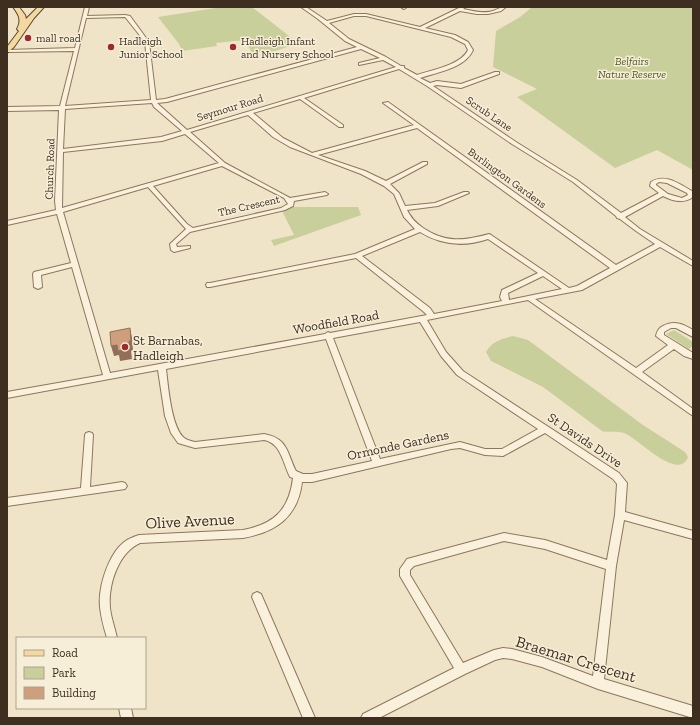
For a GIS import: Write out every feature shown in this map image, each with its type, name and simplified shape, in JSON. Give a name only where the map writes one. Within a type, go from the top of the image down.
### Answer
[{"type":"main road","points":[[16,7],[24,9],[37,7]]},
{"type":"main road","points":[[7,51],[25,21],[24,17],[16,7]]},
{"type":"main road","points":[[7,51],[13,45],[32,16],[41,7]]},
{"type":"main road","points":[[15,36],[25,28]]},
{"type":"street","name":"Church Road","points":[[86,7],[62,108],[59,211],[107,376]]},
{"type":"street","name":"Scrub Lane","points":[[302,7],[326,23],[347,40],[417,76],[514,143],[575,180],[619,216],[693,264]]},
{"type":"street","points":[[420,29],[429,23],[462,8],[488,13],[497,12],[504,7]]},
{"type":"street","points":[[326,23],[354,15],[364,14],[456,38],[466,43],[470,49],[469,55],[462,61],[417,76]]},
{"type":"street","points":[[84,17],[128,17],[147,42],[154,102]]},
{"type":"street","points":[[7,109],[62,108],[173,100],[362,47]]},
{"type":"street","points":[[7,51],[77,49]]},
{"type":"street","points":[[361,64],[372,63],[384,58]]},
{"type":"street","name":"Seymour Road","points":[[60,151],[153,141],[402,67]]},
{"type":"street","points":[[429,84],[437,83],[461,86],[497,73]]},
{"type":"street","points":[[301,98],[341,126]]},
{"type":"street","name":"The Crescent","points":[[154,102],[156,106],[222,164],[290,200],[291,205],[284,209],[189,229]]},
{"type":"street","name":"Burlington Gardens","points":[[386,103],[615,268]]},
{"type":"street","points":[[249,113],[289,145],[346,166],[386,184],[398,194],[403,208],[410,220],[421,229],[435,237],[454,242],[473,241],[489,236],[568,290]]},
{"type":"street","points":[[314,154],[418,126]]},
{"type":"street","points":[[7,224],[150,186],[222,164]]},
{"type":"street","points":[[386,184],[424,164]]},
{"type":"street","points":[[654,181],[668,181],[690,192],[691,196],[688,199],[680,200],[664,193],[653,186],[654,181]]},
{"type":"street","points":[[150,186],[189,229],[173,244],[174,250],[188,247]]},
{"type":"street","points":[[619,216],[664,193]]},
{"type":"street","points":[[290,200],[325,194]]},
{"type":"street","points":[[403,208],[436,204],[466,194]]},
{"type":"street","points":[[210,285],[358,256],[421,229]]},
{"type":"street","name":"Woodfield Road","points":[[7,394],[432,317],[578,288],[660,244]]},
{"type":"street","points":[[358,256],[428,310],[432,317]]},
{"type":"street","points":[[38,287],[37,274],[75,264]]},
{"type":"street","points":[[506,302],[504,297],[505,292],[543,273]]},
{"type":"street","points":[[530,298],[693,413]]},
{"type":"street","name":"St Davids Drive","points":[[422,318],[442,353],[451,365],[472,381],[500,398],[620,479],[622,486],[620,515],[612,566],[598,683]]},
{"type":"street","points":[[693,334],[678,325],[670,325],[661,331],[660,335],[687,354],[693,356]]},
{"type":"street","points":[[328,335],[378,463]]},
{"type":"street","points":[[636,372],[674,345]]},
{"type":"street","points":[[162,366],[168,410],[176,434],[180,439],[187,443],[195,444],[264,437],[271,438],[280,442],[293,474],[298,477]]},
{"type":"street","name":"Ormonde Gardens","points":[[298,477],[312,478],[451,446],[460,445],[485,452],[503,453],[545,429]]},
{"type":"street","points":[[85,491],[89,434]]},
{"type":"street","name":"Olive Avenue","points":[[112,637],[105,605],[107,591],[114,564],[126,545],[139,539],[243,534],[260,530],[275,523],[290,508],[295,497],[298,477]]},
{"type":"street","points":[[7,502],[122,486]]},
{"type":"street","points":[[620,515],[693,536]]},
{"type":"street","points":[[461,670],[405,576],[405,569],[411,562],[504,537],[527,540],[612,566]]},
{"type":"street","points":[[257,597],[309,718]]},
{"type":"street","name":"Braemar Crescent","points":[[367,718],[461,670],[494,655],[503,653],[512,654],[598,683],[693,712]]},
{"type":"green space","points":[[222,7],[252,7],[298,43],[270,53],[265,50],[252,53],[245,40],[216,43],[217,46],[182,51],[179,44],[158,17]]},
{"type":"green space","name":"Belfairs Nature Reserve","points":[[532,7],[693,7],[693,170],[657,150],[615,168],[517,97],[537,89],[493,67],[496,31],[520,17]]},
{"type":"green space","points":[[292,207],[358,207],[361,215],[274,246],[271,240],[294,235],[282,211]]},
{"type":"green space","points":[[674,330],[693,342],[693,346],[689,349],[666,334]]},
{"type":"green space","points":[[513,336],[528,340],[643,425],[685,452],[688,457],[683,463],[676,465],[658,457],[626,434],[620,432],[602,431],[543,387],[491,361],[486,352],[488,349],[498,341]]},
{"type":"building","points":[[130,328],[130,349],[118,351],[117,345],[111,346],[110,332]]},
{"type":"place","name":"mall road","points":[[28,38]]},
{"type":"place","name":"Hadleigh Junior School","points":[[111,47]]},
{"type":"place","name":"Hadleigh Infant and Nursery School","points":[[233,47]]},
{"type":"place","name":"St Barnabas, Hadleigh","points":[[125,347]]}]
